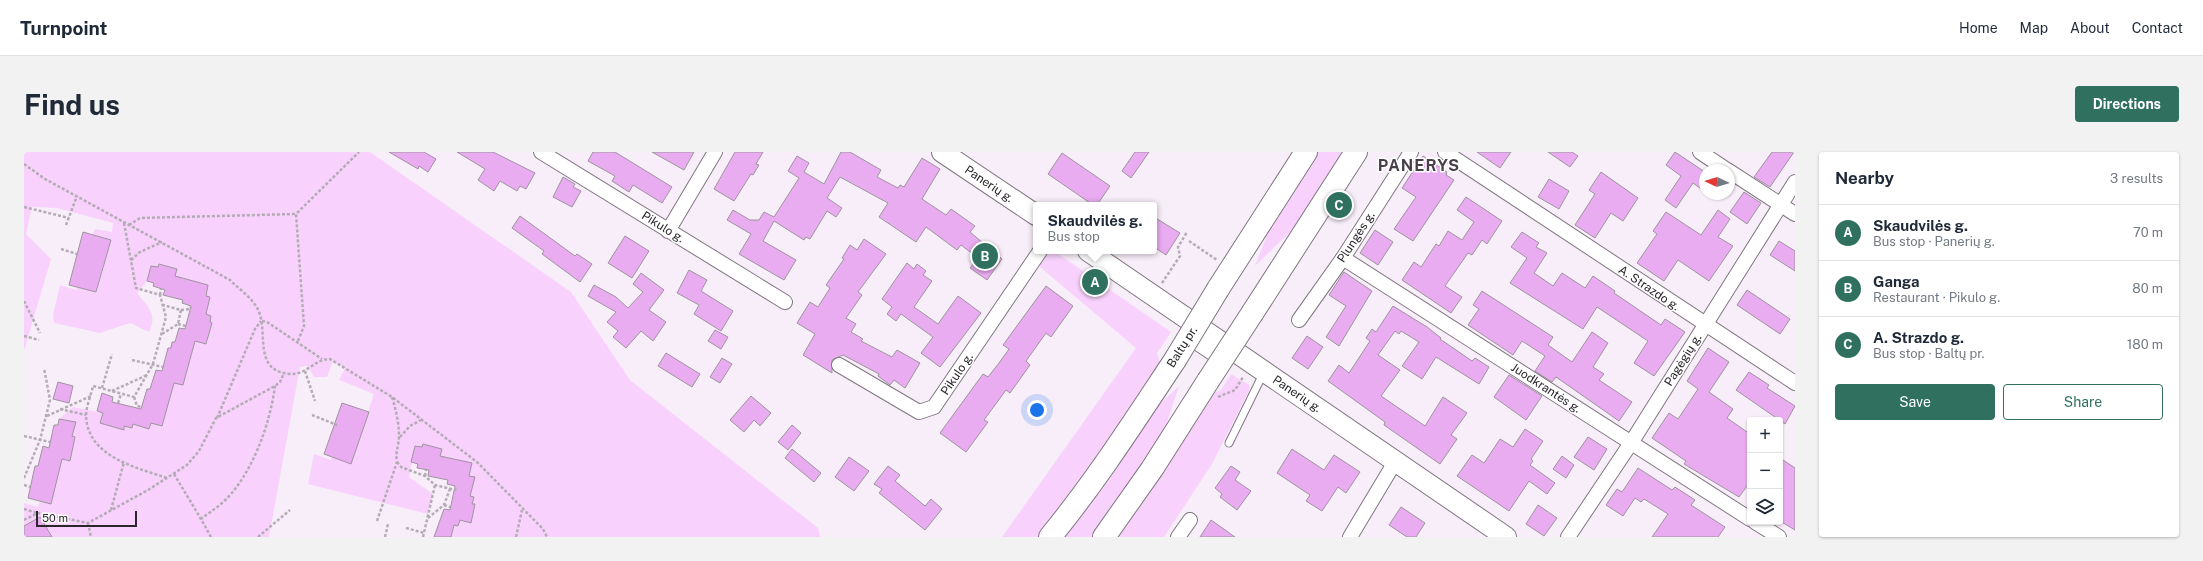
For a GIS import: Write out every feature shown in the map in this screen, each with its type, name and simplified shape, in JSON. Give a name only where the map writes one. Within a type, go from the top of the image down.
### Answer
[{"type":"main road","name":"Panerių g.","points":[[942,152],[1033,213]]},
{"type":"main road","name":"Baltų pr.","points":[[1050,537],[1071,512],[1117,448],[1175,360],[1218,289],[1306,152]]},
{"type":"main road","points":[[1104,537],[1152,469],[1212,389],[1224,356],[1356,152]]},
{"type":"main road","name":"Panerių g.","points":[[1092,254],[1506,537]]},
{"type":"main road","points":[[1191,334],[1224,356]]},
{"type":"street","name":"Pikulo g.","points":[[540,152],[785,302]]},
{"type":"street","points":[[668,231],[715,152]]},
{"type":"street","name":"Plungės g.","points":[[1299,320],[1342,258],[1410,152]]},
{"type":"street","name":"A. Strazdo g.","points":[[1445,152],[1795,383]]},
{"type":"street","points":[[1700,152],[1718,164]]},
{"type":"street","points":[[1735,176],[1795,214]]},
{"type":"street","name":"Pagėgių g.","points":[[1568,537],[1631,443],[1795,182]]},
{"type":"street","name":"Pikulo g.","points":[[839,365],[919,412],[934,407],[1038,254]]},
{"type":"street","name":"Juodkrantės g.","points":[[1342,258],[1747,517]]},
{"type":"street","points":[[1350,537],[1395,462]]},
{"type":"street","points":[[1178,537],[1190,520]]},
{"type":"street","points":[[1760,525],[1779,537]]},
{"type":"lane","points":[[1230,443],[1258,368]]},
{"type":"path","points":[[130,225],[140,218],[296,214],[359,152]]},
{"type":"path","points":[[24,164],[45,179],[230,280],[253,302],[262,321],[263,350],[270,365],[284,373],[291,374],[305,371],[322,359],[330,359],[392,397],[477,462],[522,510],[543,529],[547,537]]},
{"type":"path","points":[[66,225],[76,196]]},
{"type":"path","points":[[24,207],[69,218]]},
{"type":"path","points":[[296,214],[304,326],[298,342]]},
{"type":"path","points":[[124,222],[136,288],[160,295]]},
{"type":"path","points":[[1154,296],[1180,256],[1178,247],[1187,232]]},
{"type":"path","points":[[131,261],[140,252],[162,242]]},
{"type":"path","points":[[1189,242],[1217,260]]},
{"type":"path","points":[[61,249],[80,255]]},
{"type":"path","points":[[142,407],[137,406],[134,397],[154,364],[166,317],[160,295],[162,289]]},
{"type":"path","points":[[24,301],[40,333]]},
{"type":"path","points":[[163,305],[182,310],[190,309],[191,306]]},
{"type":"path","points":[[161,335],[178,324],[182,310]]},
{"type":"path","points":[[262,321],[267,322],[322,359]]},
{"type":"path","points":[[24,509],[88,523],[111,511],[187,465],[199,451],[216,418],[255,329],[262,321]]},
{"type":"path","points":[[178,324],[186,326]]},
{"type":"path","points":[[24,336],[39,340]]},
{"type":"path","points":[[102,388],[112,354]]},
{"type":"path","points":[[132,360],[163,367]]},
{"type":"path","points":[[24,478],[40,440],[50,400],[44,368]]},
{"type":"path","points":[[1212,389],[1235,390],[1258,368]]},
{"type":"path","points":[[305,371],[315,402]]},
{"type":"path","points":[[216,418],[275,386],[280,382],[284,373]]},
{"type":"path","points":[[111,391],[147,375]]},
{"type":"path","points":[[134,397],[93,386],[86,415],[96,443],[109,455],[167,478]]},
{"type":"path","points":[[201,519],[222,503],[240,481],[253,459],[272,410],[275,386]]},
{"type":"path","points":[[118,403],[121,394]]},
{"type":"path","points":[[46,416],[91,396]]},
{"type":"path","points":[[392,397],[398,417],[399,438],[395,453],[397,462],[401,467],[425,476],[435,485],[456,490],[456,487]]},
{"type":"path","points":[[60,409],[86,415]]},
{"type":"path","points":[[312,415],[337,424]]},
{"type":"path","points":[[399,438],[410,426],[421,420]]},
{"type":"path","points":[[24,436],[50,442]]},
{"type":"path","points":[[111,511],[124,462]]},
{"type":"path","points":[[377,521],[397,462]]},
{"type":"path","points":[[425,476],[426,470]]},
{"type":"path","points":[[174,474],[211,537]]},
{"type":"path","points":[[24,485],[30,487]]},
{"type":"path","points":[[423,537],[435,485]]},
{"type":"path","points":[[428,518],[444,505],[450,489]]},
{"type":"path","points":[[444,505],[450,507]]},
{"type":"path","points":[[258,537],[290,510]]},
{"type":"path","points":[[516,537],[522,510]]},
{"type":"path","points":[[24,520],[38,513]]},
{"type":"path","points":[[88,523],[91,537]]},
{"type":"path","points":[[385,537],[388,524]]},
{"type":"path","points":[[406,528],[424,533]]},
{"type":"shaded area","points":[[24,152],[370,152],[571,292],[630,380],[818,528],[820,537],[451,537],[454,525],[458,526],[460,520],[471,523],[475,504],[472,504],[474,497],[470,496],[474,477],[440,459],[442,449],[423,444],[422,447],[415,446],[409,477],[433,494],[428,514],[308,484],[314,454],[331,460],[332,457],[351,464],[374,394],[339,380],[345,368],[333,361],[327,377],[314,377],[308,366],[300,367],[269,537],[52,537],[24,526],[24,503],[38,507],[40,501],[51,504],[57,479],[58,458],[70,461],[75,437],[72,436],[76,423],[59,419],[73,407],[103,413],[100,423],[123,429],[124,426],[131,428],[133,424],[149,429],[151,423],[162,426],[171,382],[183,385],[194,341],[207,344],[212,323],[210,322],[211,316],[206,314],[210,298],[206,296],[208,286],[188,280],[174,280],[177,269],[159,264],[158,267],[151,266],[147,281],[137,293],[148,307],[152,315],[152,326],[149,332],[130,323],[100,333],[54,323],[53,315],[60,285],[76,290],[77,287],[97,292],[111,240],[92,235],[95,229],[112,232],[113,223],[57,208],[32,207],[26,234],[51,259],[24,351]]},
{"type":"shaded area","points":[[1315,152],[1343,152],[1294,228],[1255,266],[1275,215]]},
{"type":"shaded area","points":[[1046,254],[1058,254],[1171,332],[1157,353],[1160,363],[1115,434],[1041,537],[1002,537],[1136,348],[1040,267],[1039,264]]},
{"type":"shaded area","points":[[1231,374],[1249,385],[1249,391],[1212,464],[1164,537],[1115,537],[1211,394],[1221,390]]},
{"type":"shaded area","points":[[1179,386],[1163,434],[1093,537],[1062,537],[1150,413]]},
{"type":"building","points":[[389,152],[424,152],[436,159],[428,172],[419,166],[418,169]]},
{"type":"building","points":[[457,152],[493,152],[535,173],[526,189],[520,186],[517,191],[500,181],[494,191],[478,180],[485,169]]},
{"type":"building","points":[[593,152],[615,152],[672,187],[662,203],[633,185],[629,192],[612,181],[615,176],[588,161]]},
{"type":"building","points":[[652,152],[694,152],[684,170]]},
{"type":"building","points":[[735,152],[763,152],[756,164],[759,165],[753,175],[751,174],[734,201],[714,189]]},
{"type":"building","points":[[841,152],[850,152],[881,170],[877,177],[898,188],[900,185],[904,187],[922,158],[940,169],[922,199],[946,215],[951,209],[975,226],[970,232],[1002,259],[987,280],[970,268],[978,258],[961,245],[957,250],[926,227],[916,242],[879,217],[888,203],[840,177],[827,198],[842,208],[836,217],[827,211],[810,239],[806,237],[804,240],[774,221],[763,241],[796,260],[784,280],[739,254],[751,234],[727,220],[733,210],[750,220],[759,220],[764,212],[774,217],[799,178],[788,171],[797,156],[809,163],[804,172],[824,184]]},
{"type":"building","points":[[1135,152],[1149,152],[1131,178],[1122,171]]},
{"type":"building","points":[[1477,152],[1511,152],[1500,168]]},
{"type":"building","points":[[1548,152],[1572,152],[1578,156],[1570,167]]},
{"type":"building","points":[[1675,152],[1699,168],[1699,188],[1693,183],[1676,208],[1665,200],[1681,176],[1666,165]]},
{"type":"building","points":[[1772,152],[1794,152],[1770,187],[1754,177]]},
{"type":"building","points":[[1062,153],[1110,186],[1099,202],[1089,202],[1048,174]]},
{"type":"building","points":[[1423,156],[1447,172],[1446,175],[1454,180],[1413,241],[1394,229],[1416,197],[1402,188]]},
{"type":"building","points":[[1601,172],[1638,198],[1623,221],[1611,213],[1595,238],[1575,225],[1595,194],[1589,190]]},
{"type":"building","points":[[563,177],[575,184],[573,187],[581,191],[572,207],[553,197]]},
{"type":"building","points":[[1549,179],[1569,191],[1559,209],[1538,197]]},
{"type":"building","points":[[1744,192],[1761,203],[1747,224],[1730,212]]},
{"type":"building","points":[[1466,197],[1502,221],[1487,244],[1482,240],[1472,255],[1468,253],[1445,286],[1462,297],[1451,313],[1402,280],[1414,262],[1421,267],[1436,244],[1439,246],[1448,231],[1462,240],[1474,222],[1457,210]]},
{"type":"building","points":[[1718,210],[1730,219],[1718,237],[1733,246],[1709,281],[1678,260],[1664,281],[1637,263],[1657,234],[1653,231],[1666,212],[1701,235]]},
{"type":"building","points":[[520,216],[575,256],[577,254],[592,264],[580,282],[542,254],[544,251],[512,228]]},
{"type":"building","points":[[1157,219],[1180,233],[1166,255],[1157,249]]},
{"type":"building","points":[[1375,230],[1393,242],[1378,265],[1360,253]]},
{"type":"building","points":[[83,232],[111,240],[96,292],[69,285]]},
{"type":"building","points":[[1522,232],[1539,243],[1536,247],[1547,253],[1534,273],[1553,286],[1562,273],[1585,288],[1593,276],[1615,291],[1614,293],[1661,325],[1665,319],[1685,332],[1654,376],[1634,363],[1648,341],[1597,307],[1583,329],[1510,283],[1527,258],[1511,247]]},
{"type":"building","points":[[625,236],[649,251],[632,278],[608,263]]},
{"type":"building","points":[[864,239],[886,254],[858,292],[862,295],[846,318],[856,324],[851,332],[863,339],[861,341],[892,357],[897,350],[920,363],[905,388],[894,380],[890,385],[878,376],[879,374],[843,355],[832,360],[832,373],[803,355],[815,334],[797,323],[810,302],[818,307],[830,288],[826,285],[844,259],[842,258],[850,245],[857,250]]},
{"type":"building","points":[[1779,241],[1795,251],[1795,271],[1770,255]]},
{"type":"building","points":[[907,263],[914,269],[917,264],[926,271],[923,275],[932,281],[914,307],[938,324],[958,296],[981,313],[940,367],[921,353],[933,337],[901,314],[896,321],[887,314],[892,307],[882,299]]},
{"type":"building","points":[[159,264],[177,269],[175,276],[208,285],[206,296],[210,297],[206,314],[211,316],[210,322],[212,323],[206,344],[195,341],[183,385],[174,383],[162,426],[151,423],[149,429],[133,424],[132,428],[124,426],[124,430],[100,423],[103,413],[97,411],[102,393],[113,397],[112,402],[141,409],[147,389],[150,389],[156,370],[162,371],[168,348],[171,348],[172,342],[175,342],[179,328],[185,329],[191,306],[182,303],[183,300],[163,295],[165,290],[153,286],[154,283],[147,281],[151,266],[158,267]]},
{"type":"building","points":[[689,270],[707,280],[701,291],[733,311],[721,331],[694,314],[699,305],[677,293]]},
{"type":"building","points":[[1344,272],[1372,291],[1339,346],[1326,337],[1346,306],[1329,295]]},
{"type":"building","points":[[641,273],[664,290],[649,310],[666,322],[653,341],[641,331],[626,348],[613,337],[618,331],[607,322],[616,312],[588,296],[594,285],[616,297],[628,308],[643,292],[633,284]]},
{"type":"building","points":[[1046,286],[1073,306],[1051,337],[1046,333],[1026,361],[1030,365],[1010,393],[1006,390],[984,420],[988,422],[966,452],[940,433],[983,374],[988,377],[999,363],[1009,349],[1003,345]]},
{"type":"building","points":[[1747,290],[1790,319],[1780,334],[1737,305]]},
{"type":"building","points":[[1482,291],[1553,337],[1548,345],[1572,362],[1592,332],[1608,343],[1593,367],[1604,374],[1599,380],[1632,402],[1619,421],[1556,377],[1552,382],[1535,371],[1545,356],[1522,341],[1513,355],[1468,325],[1479,309],[1473,305]]},
{"type":"building","points":[[1393,306],[1427,327],[1441,338],[1440,339],[1472,361],[1475,358],[1489,367],[1479,384],[1436,357],[1422,379],[1402,366],[1419,342],[1401,331],[1399,334],[1395,331],[1378,355],[1400,370],[1381,396],[1425,426],[1443,397],[1467,413],[1451,435],[1457,439],[1440,464],[1384,425],[1385,422],[1328,381],[1339,365],[1349,373],[1370,341],[1366,338],[1372,329],[1376,332]]},
{"type":"building","points":[[715,330],[728,337],[721,349],[708,341]]},
{"type":"building","points":[[1307,336],[1323,347],[1308,369],[1292,358]]},
{"type":"building","points":[[1708,348],[1729,362],[1709,392],[1733,409],[1727,418],[1747,432],[1747,486],[1739,497],[1684,464],[1686,461],[1652,438],[1669,413],[1678,419],[1698,389],[1687,381]]},
{"type":"building","points":[[666,353],[700,374],[692,387],[658,366]]},
{"type":"building","points":[[722,358],[732,364],[720,383],[710,377]]},
{"type":"building","points":[[1749,372],[1769,385],[1767,388],[1795,406],[1785,424],[1783,423],[1783,417],[1775,417],[1736,390]]},
{"type":"building","points":[[1509,375],[1542,396],[1526,420],[1494,397]]},
{"type":"building","points":[[58,382],[73,386],[69,403],[53,399]]},
{"type":"building","points":[[751,396],[771,413],[760,426],[754,420],[744,432],[730,420]]},
{"type":"building","points":[[342,403],[369,412],[351,464],[324,454]]},
{"type":"building","points":[[59,419],[76,422],[72,436],[75,437],[70,461],[62,459],[51,504],[28,498],[35,466],[38,466],[43,446],[49,448],[54,425],[58,425]]},
{"type":"building","points":[[792,425],[801,433],[788,450],[778,442]]},
{"type":"building","points":[[1525,429],[1543,441],[1531,459],[1533,461],[1530,465],[1555,483],[1547,494],[1529,481],[1509,511],[1457,476],[1472,455],[1484,463],[1500,439],[1513,447]]},
{"type":"building","points":[[1588,437],[1607,449],[1594,470],[1574,457]]},
{"type":"building","points":[[423,444],[442,449],[440,456],[472,463],[469,476],[475,477],[470,496],[474,497],[472,504],[475,504],[471,523],[460,520],[458,526],[454,525],[451,537],[434,537],[444,509],[450,510],[455,486],[447,484],[448,480],[428,476],[429,470],[417,468],[418,464],[411,462],[415,446],[422,447]]},
{"type":"building","points":[[792,449],[821,473],[814,482],[785,458]]},
{"type":"building","points":[[1292,449],[1324,470],[1334,455],[1360,472],[1346,493],[1338,487],[1322,511],[1306,501],[1310,495],[1277,473]]},
{"type":"building","points":[[1562,456],[1574,465],[1566,478],[1553,469]]},
{"type":"building","points":[[849,457],[869,471],[854,491],[835,477]]},
{"type":"building","points":[[1783,460],[1795,468],[1795,530],[1783,523]]},
{"type":"building","points":[[888,466],[900,475],[895,481],[925,506],[931,499],[942,509],[925,530],[879,493],[882,489],[874,484]]},
{"type":"building","points":[[1231,466],[1240,472],[1235,480],[1251,491],[1237,510],[1220,497],[1222,494],[1215,488]]},
{"type":"building","points":[[1638,468],[1672,490],[1675,487],[1695,500],[1691,505],[1725,527],[1718,537],[1652,537],[1668,514],[1644,499],[1641,502],[1635,498],[1623,516],[1606,505],[1617,489],[1622,492]]},
{"type":"building","points":[[1538,505],[1557,518],[1544,536],[1526,524]]},
{"type":"building","points":[[1401,507],[1425,523],[1416,537],[1407,537],[1389,525]]},
{"type":"building","points":[[40,517],[52,537],[24,537],[24,526]]},
{"type":"building","points":[[1211,520],[1235,537],[1200,537]]},
{"type":"place","name":"A. Strazdo g.","points":[[1339,205]]},
{"type":"place","name":"Ganga","points":[[985,256]]},
{"type":"place","name":"Skaudvilės g.","points":[[1095,282]]},
{"type":"district","name":"PANERYS","points":[[1419,165]]}]
